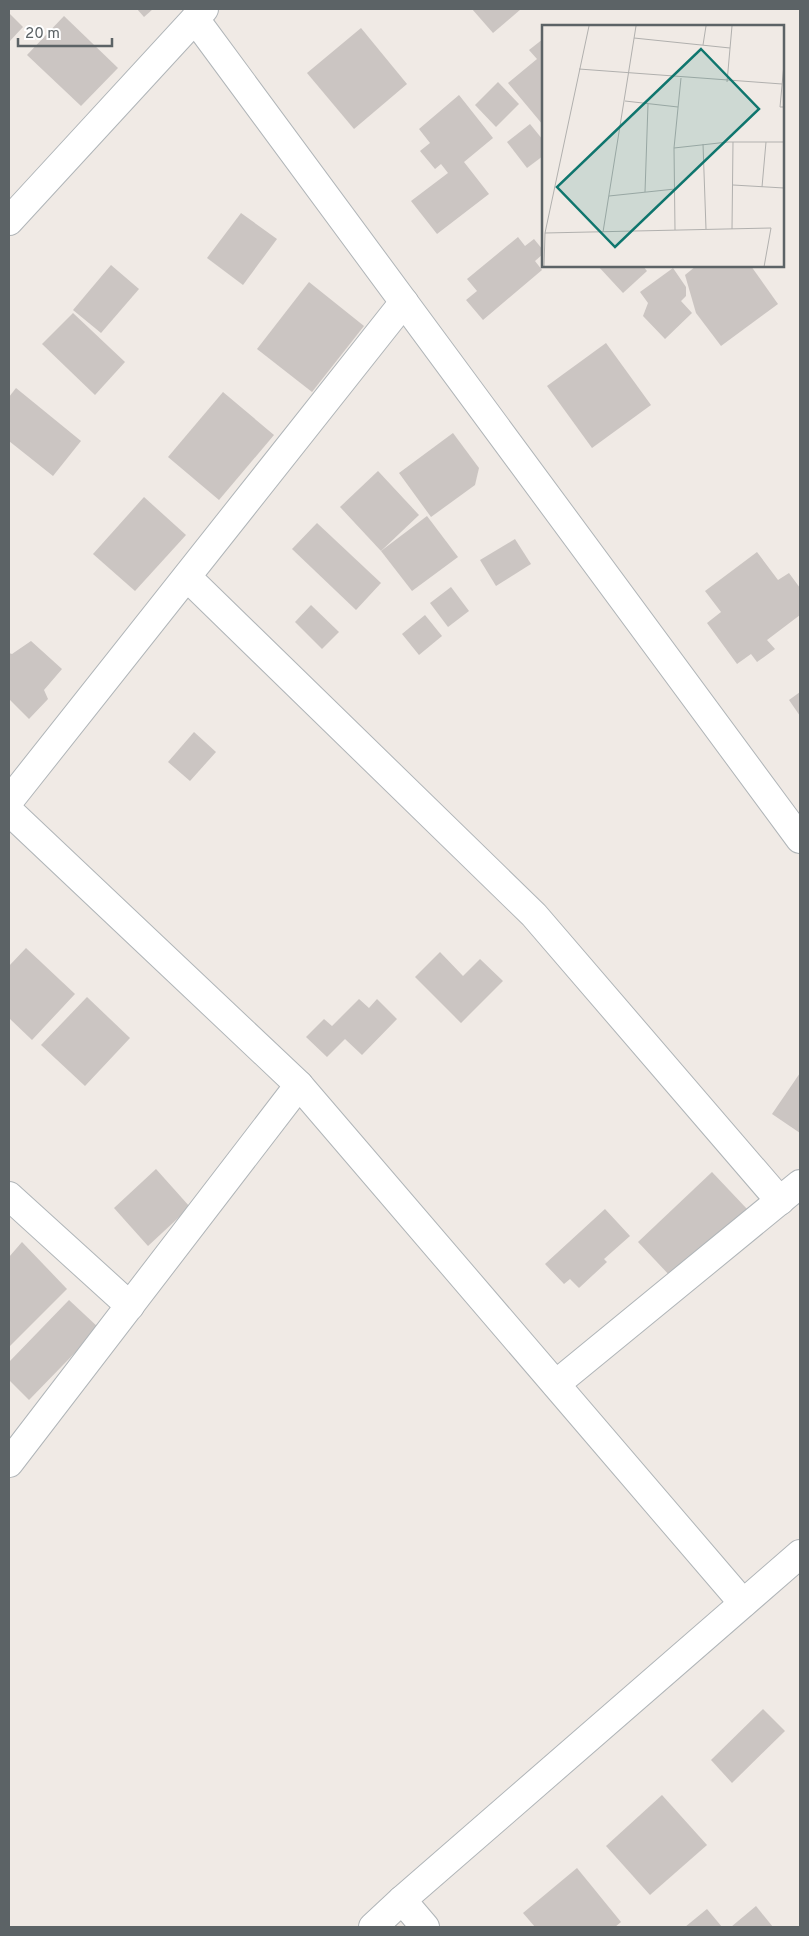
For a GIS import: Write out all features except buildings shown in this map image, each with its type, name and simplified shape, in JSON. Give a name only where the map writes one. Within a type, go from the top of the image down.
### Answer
[{"type":"street","points":[[9,221],[200,14],[404,302],[800,839]]},
{"type":"street","points":[[9,802],[404,302]]},
{"type":"street","points":[[187,577],[534,914],[790,1192],[556,1384]]},
{"type":"street","points":[[9,811],[299,1086],[743,1604]]},
{"type":"street","points":[[9,1463],[299,1086]]},
{"type":"street","points":[[9,1196],[130,1306]]},
{"type":"street","points":[[373,1927],[800,1554]]},
{"type":"street","points":[[402,1900],[425,1927]]}]
